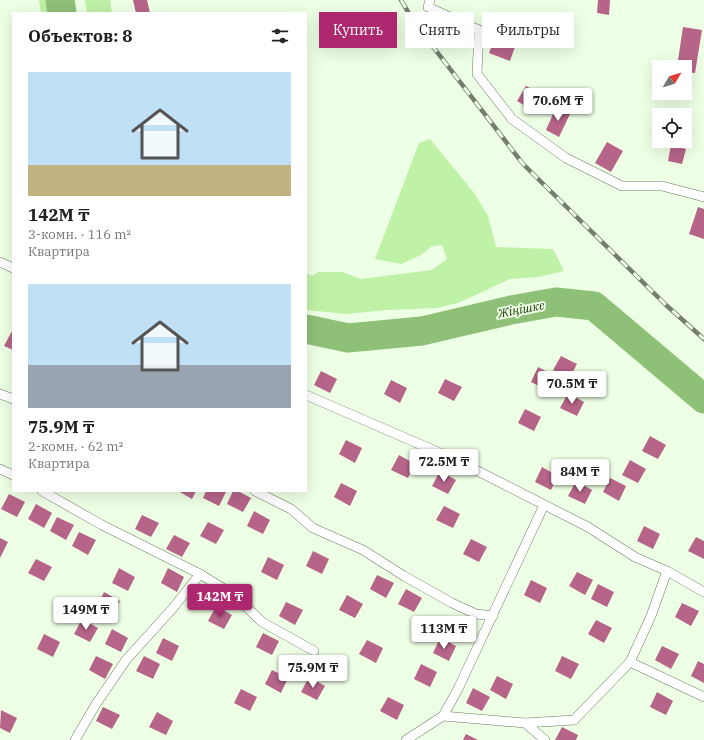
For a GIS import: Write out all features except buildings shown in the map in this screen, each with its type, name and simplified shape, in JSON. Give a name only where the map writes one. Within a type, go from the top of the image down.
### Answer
[{"type":"lane","points":[[430,0],[428,7],[479,30],[477,74],[512,119],[566,158],[622,186],[662,186],[704,197]]},
{"type":"lane","points":[[0,262],[12,268]]},
{"type":"lane","points":[[0,394],[12,399]]},
{"type":"lane","points":[[307,395],[454,459],[588,527],[635,557],[667,571],[704,592]]},
{"type":"lane","points":[[0,470],[12,475]]},
{"type":"lane","points":[[44,492],[102,525],[200,574],[234,595],[262,622],[314,650]]},
{"type":"lane","points":[[256,492],[291,509],[313,528],[363,550],[404,576],[452,603],[476,614],[493,616]]},
{"type":"lane","points":[[406,740],[443,716],[458,689],[493,616],[544,505]]},
{"type":"lane","points":[[443,716],[525,723],[574,720],[630,662],[651,616],[667,571]]},
{"type":"lane","points":[[75,740],[96,704],[126,660],[173,608],[200,574]]},
{"type":"lane","points":[[630,662],[704,697]]},
{"type":"lane","points":[[525,723],[545,740]]},
{"type":"green space","points":[[39,0],[52,0],[54,12],[41,12]]},
{"type":"green space","points":[[85,0],[110,0],[112,12],[87,12]]},
{"type":"green space","points":[[430,139],[475,194],[488,216],[496,247],[553,249],[564,271],[538,277],[510,279],[458,303],[436,308],[386,310],[347,314],[307,310],[307,274],[312,276],[318,272],[342,272],[361,279],[432,270],[447,259],[442,245],[432,246],[421,255],[401,264],[375,259],[419,143]]},
{"type":"waterway","name":"Жіңішке","points":[[60,0],[62,12]]},
{"type":"waterway","name":"Жіңішке","points":[[307,329],[348,338],[422,331],[511,310],[556,302],[594,306],[704,399]]},
{"type":"railway","points":[[401,0],[414,22],[523,164],[666,305],[704,339]]}]
